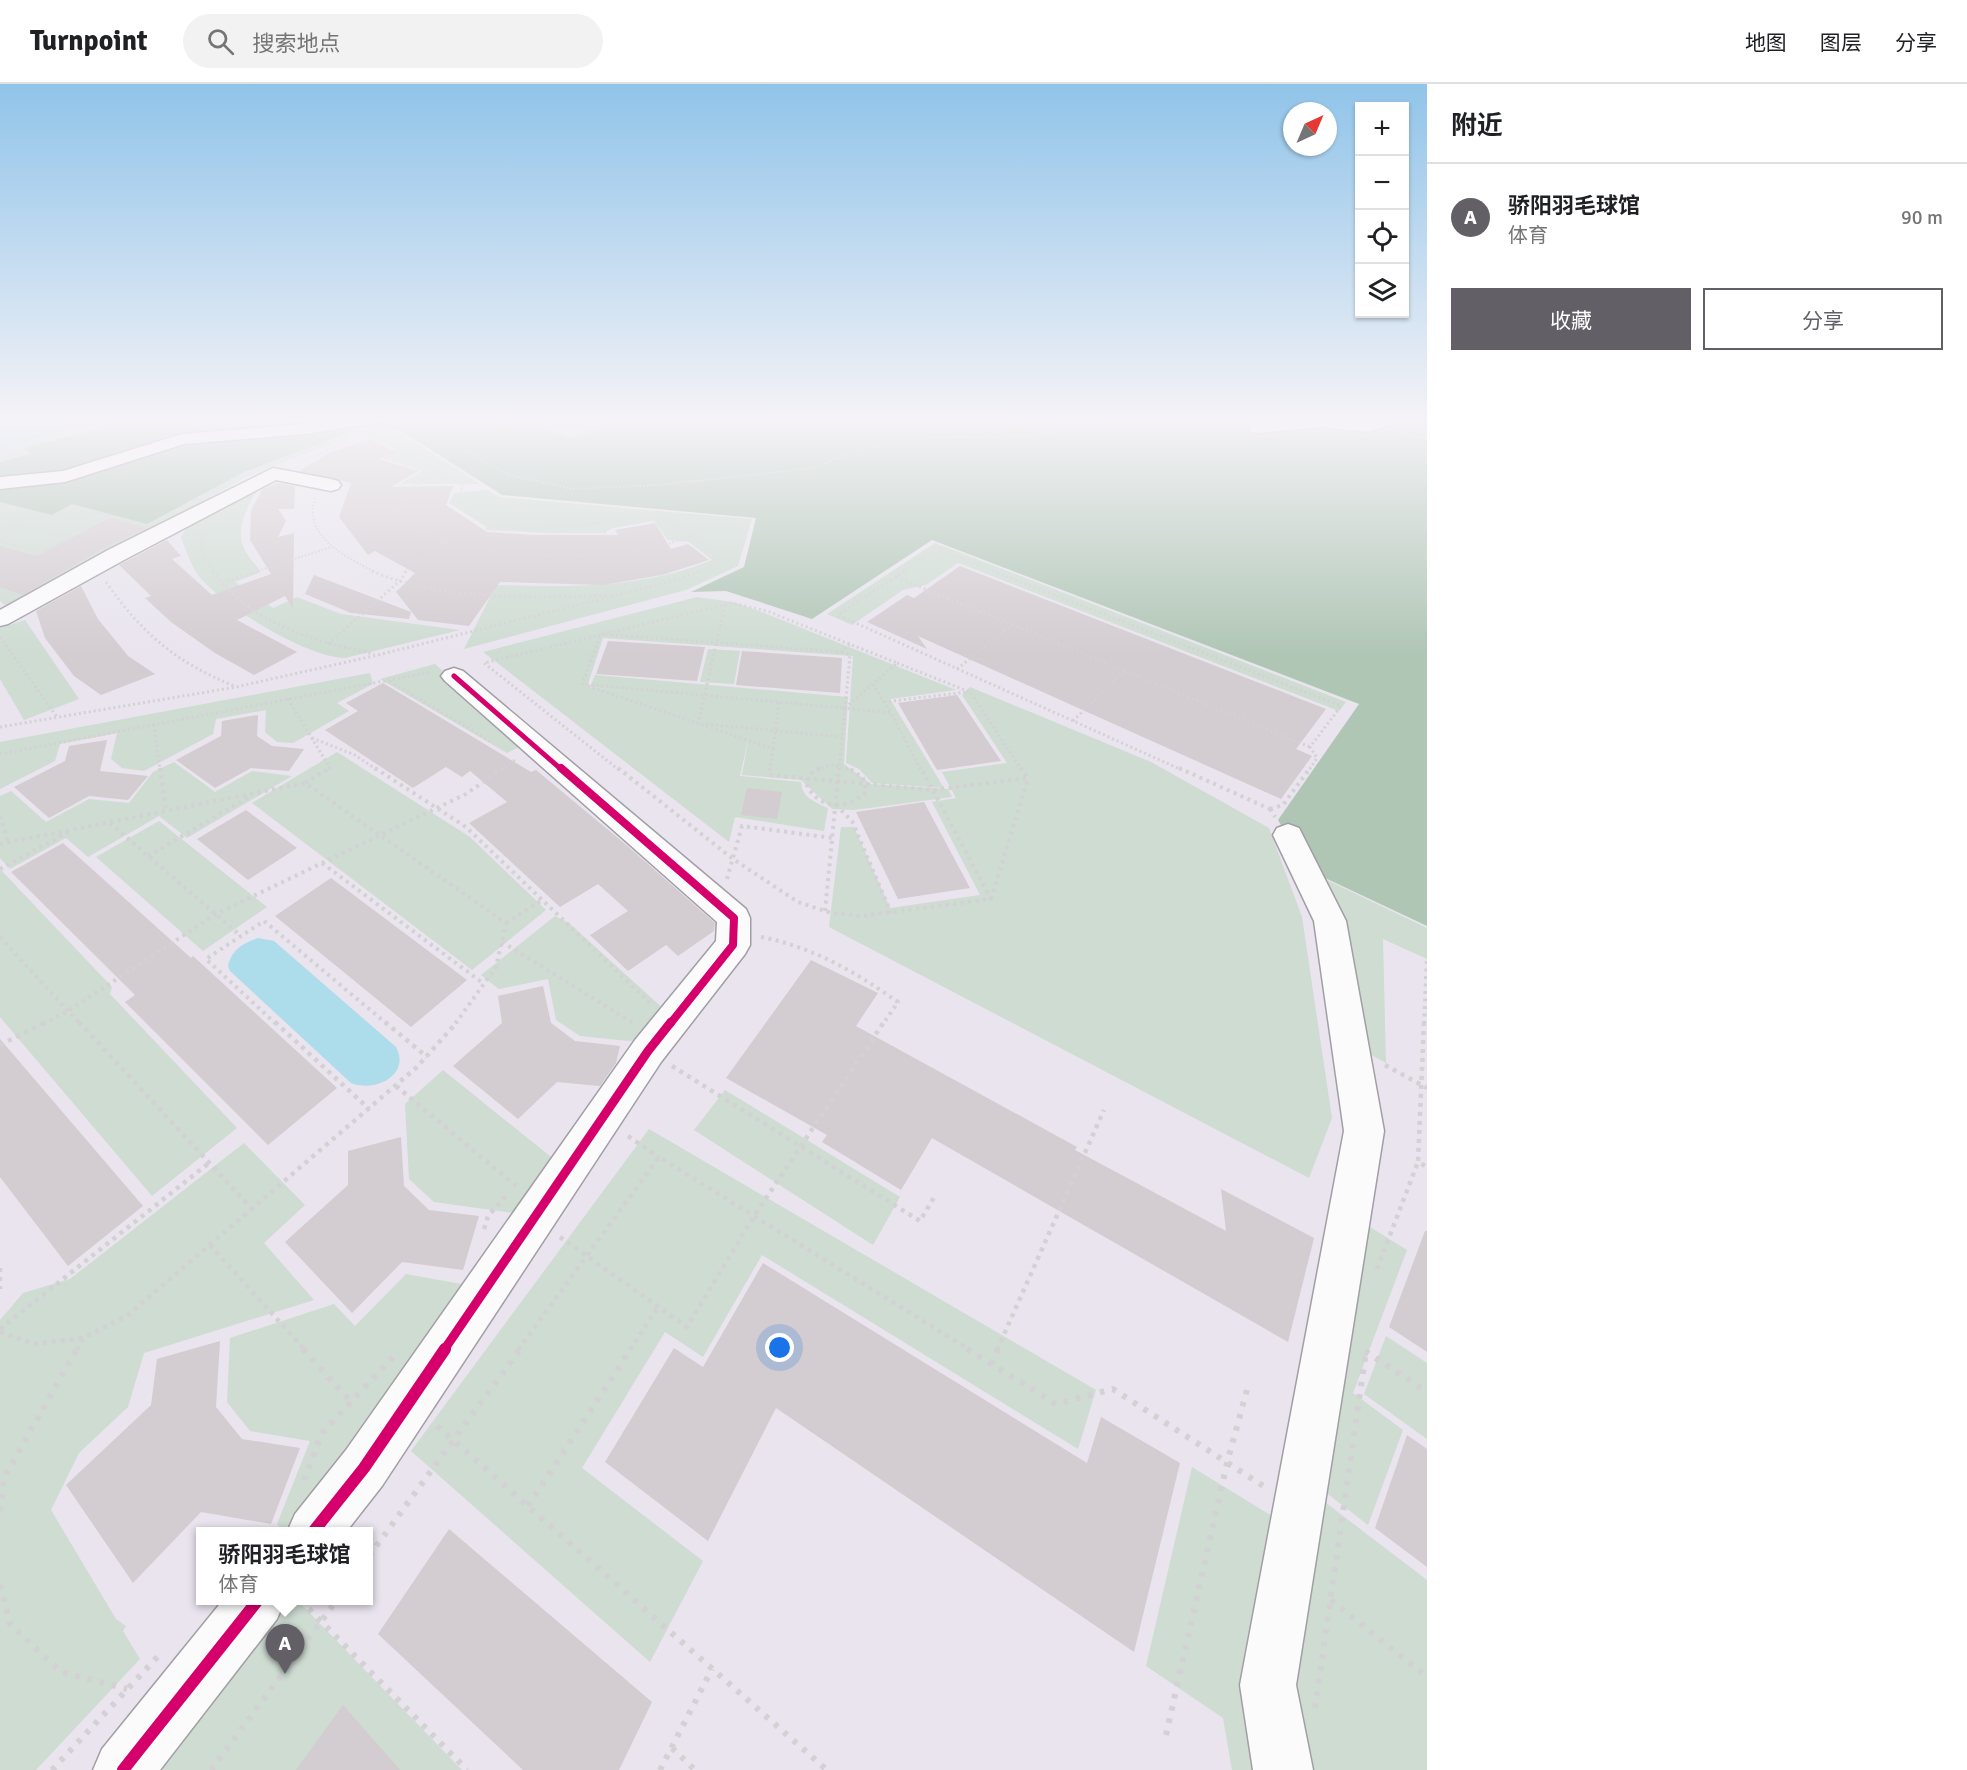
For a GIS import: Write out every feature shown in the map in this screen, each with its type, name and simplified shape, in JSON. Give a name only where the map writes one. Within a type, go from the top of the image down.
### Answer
[{"type":"street","points":[[0,619],[230,497]]},
{"type":"street","points":[[317,1527],[364,1468],[602,1119],[640,1042],[671,1023],[733,945],[734,918],[454,676]]},
{"type":"street","points":[[1279,822],[1330,921],[1364,1131],[1268,1685],[1284,1770]]},
{"type":"street","points":[[123,1770],[254,1605]]},
{"type":"path","points":[[316,497],[311,508],[315,526],[331,547],[380,574],[429,587],[477,594],[583,597],[621,593]]},
{"type":"path","points":[[401,497],[399,512],[411,527],[447,542],[475,550],[593,555],[636,551],[692,537]]},
{"type":"path","points":[[0,727],[236,687],[378,655],[677,580],[717,563],[718,558],[692,537],[663,522],[651,519],[533,528],[501,528],[478,518],[463,507],[459,497]]},
{"type":"path","points":[[208,508],[199,537],[203,554],[231,594],[294,632],[328,644],[378,655]]},
{"type":"path","points":[[599,523],[618,553]]},
{"type":"path","points":[[0,533],[20,524]]},
{"type":"path","points":[[0,541],[40,553],[69,538],[54,533]]},
{"type":"path","points":[[328,644],[401,580],[410,563],[447,542]]},
{"type":"path","points":[[222,583],[331,547]]},
{"type":"path","points":[[895,577],[1310,747],[1317,758],[1282,805],[1279,822],[1073,721],[838,615],[936,549],[1341,706],[1310,747]]},
{"type":"path","points":[[96,566],[125,612],[156,643],[200,673],[236,687]]},
{"type":"path","points":[[991,899],[861,916],[825,911],[798,902],[733,859],[484,663],[725,605],[740,604],[767,611],[970,692],[1028,778]]},
{"type":"path","points":[[697,723],[725,605]]},
{"type":"path","points":[[957,669],[1012,625]]},
{"type":"path","points":[[601,634],[841,652],[850,655],[825,911]]},
{"type":"path","points":[[582,684],[601,634]]},
{"type":"path","points":[[0,637],[57,717]]},
{"type":"path","points":[[841,652],[851,644]]},
{"type":"path","points":[[845,708],[897,663]]},
{"type":"path","points":[[0,754],[444,670],[454,676]]},
{"type":"path","points":[[1073,721],[1124,671]]},
{"type":"path","points":[[389,680],[498,746]]},
{"type":"path","points":[[582,684],[891,713]]},
{"type":"path","points":[[582,684],[774,749]]},
{"type":"path","points":[[873,684],[891,713],[991,899]]},
{"type":"path","points":[[884,702],[970,692]]},
{"type":"path","points":[[0,844],[305,783],[330,768],[288,699]]},
{"type":"path","points":[[779,702],[769,775],[933,790],[1028,778]]},
{"type":"path","points":[[697,723],[842,737]]},
{"type":"path","points":[[154,725],[166,811]]},
{"type":"path","points":[[312,738],[355,755],[466,827],[671,1023]]},
{"type":"path","points":[[0,1045],[68,1011],[216,914],[466,794],[518,758],[508,752]]},
{"type":"path","points":[[840,766],[857,773],[866,785],[866,792],[862,797],[855,802],[836,805],[818,800],[811,795],[807,789],[807,779],[813,771],[820,767],[840,766]]},
{"type":"path","points":[[991,899],[1028,778]]},
{"type":"path","points":[[305,783],[506,923]]},
{"type":"path","points":[[148,856],[255,793]]},
{"type":"path","points":[[836,805],[852,821],[891,913]]},
{"type":"path","points":[[0,816],[9,842]]},
{"type":"path","points":[[109,822],[241,936]]},
{"type":"path","points":[[719,906],[742,826],[833,838]]},
{"type":"path","points":[[0,869],[74,829]]},
{"type":"path","points":[[322,863],[484,984]]},
{"type":"path","points":[[0,1331],[34,1344],[83,1338],[128,1315],[427,1057],[448,1034],[496,967],[506,923],[542,900]]},
{"type":"path","points":[[369,1109],[206,959],[264,921],[427,1057]]},
{"type":"path","points":[[534,1219],[687,1327],[754,1216],[898,1002],[873,984],[809,950],[754,937]]},
{"type":"path","points":[[0,938],[252,1209]]},
{"type":"path","points":[[502,942],[634,1022],[640,1042],[800,1147],[920,1221],[936,1194]]},
{"type":"path","points":[[1372,1281],[1418,1162],[1424,1087],[1427,957]]},
{"type":"path","points":[[1350,1046],[1424,1087]]},
{"type":"path","points":[[396,1086],[516,1186]]},
{"type":"path","points":[[991,1364],[1104,1110]]},
{"type":"path","points":[[602,1119],[659,1157],[1056,1404],[1113,1389],[1299,1509]]},
{"type":"path","points":[[373,1550],[659,1157]]},
{"type":"path","points":[[1418,1162],[1427,1167]]},
{"type":"path","points":[[0,1331],[208,1163]]},
{"type":"path","points":[[482,1235],[488,1216],[524,1178]]},
{"type":"path","points":[[210,1245],[351,1402]]},
{"type":"path","points":[[0,1269],[0,1289]]},
{"type":"path","points":[[528,1506],[658,1307]]},
{"type":"path","points":[[1330,1327],[1427,1392]]},
{"type":"path","points":[[0,1511],[4,1478],[83,1338]]},
{"type":"path","points":[[303,1483],[322,1434],[399,1351]]},
{"type":"path","points":[[1314,1716],[1366,1352]]},
{"type":"path","points":[[1166,1735],[1227,1463],[1248,1386]]},
{"type":"path","points":[[409,1402],[827,1770]]},
{"type":"path","points":[[0,1585],[10,1624],[61,1672],[127,1689]]},
{"type":"path","points":[[1330,1600],[1427,1677]]},
{"type":"path","points":[[305,1605],[467,1770]]},
{"type":"path","points":[[211,1770],[334,1605]]},
{"type":"path","points":[[52,1770],[164,1648]]},
{"type":"path","points":[[660,1770],[712,1669]]},
{"type":"path","points":[[672,1748],[695,1770]]},
{"type":"shaded area","points":[[0,497],[211,497],[8,608],[0,601]]},
{"type":"shaded area","points":[[236,497],[253,497],[242,523],[241,540],[245,551],[261,572],[235,582],[273,608],[297,597],[341,614],[460,630],[345,658],[310,650],[250,618],[204,582],[190,561],[181,537],[193,519]]},
{"type":"shaded area","points":[[452,497],[498,497],[752,519],[738,566],[686,590],[464,649],[496,585],[578,586],[632,581],[686,569],[712,560],[689,542],[668,540],[654,521],[613,528],[604,533],[486,530],[485,526],[449,503]]},
{"type":"shaded area","points":[[935,543],[1346,702],[1339,711],[958,563],[926,585],[903,590],[852,625],[827,614]]},
{"type":"shaded area","points":[[697,597],[733,602],[762,612],[956,690],[890,699],[944,788],[872,783],[859,769],[846,763],[853,656],[603,638],[587,687],[640,692],[590,687],[595,675],[848,697],[844,764],[871,784],[948,789],[952,797],[854,810],[832,809],[801,780],[742,775],[749,736],[740,776],[801,782],[807,796],[828,808],[824,831],[735,817],[729,842],[483,652]]},
{"type":"shaded area","points":[[25,620],[79,699],[24,720],[0,679],[0,628]]},
{"type":"shaded area","points":[[708,649],[740,651],[734,684],[700,682]]},
{"type":"shaded area","points":[[435,664],[526,744],[507,753],[380,679]]},
{"type":"shaded area","points":[[370,673],[373,684],[337,703],[349,711],[293,743],[277,742],[265,732],[266,710],[216,719],[213,734],[144,771],[122,768],[111,759],[117,733],[60,744],[55,761],[0,789],[0,742]]},
{"type":"shaded area","points":[[970,687],[1151,762],[1269,828],[1302,917],[1332,1118],[1309,1178],[829,927],[841,827],[854,827],[890,908],[980,895],[932,802],[956,798],[942,772],[1007,763],[962,695]]},
{"type":"shaded area","points":[[337,752],[470,837],[546,910],[472,970],[252,803]]},
{"type":"shaded area","points":[[174,762],[215,792],[252,771],[292,776],[187,838],[159,816],[88,857],[66,838],[10,869],[0,858],[0,796],[11,791],[46,822],[89,799],[129,803],[153,772]]},
{"type":"shaded area","points":[[159,821],[267,907],[203,951],[96,857]]},
{"type":"shaded area","points":[[0,869],[112,987],[110,994],[237,1128],[152,1196],[0,1017]]},
{"type":"shaded area","points":[[1310,872],[1427,928],[1427,959],[1383,939],[1386,1063],[1355,1046]]},
{"type":"shaded area","points":[[555,916],[569,923],[667,1012],[639,1042],[580,1036],[556,1020],[548,979],[499,989],[481,975]]},
{"type":"shaded area","points":[[443,1070],[556,1161],[521,1214],[434,1202],[409,1179],[405,1104]]},
{"type":"shaded area","points":[[725,1090],[900,1197],[873,1245],[694,1130]]},
{"type":"shaded area","points":[[649,1129],[1096,1390],[1078,1449],[762,1255],[703,1357],[665,1332],[582,1468],[703,1561],[650,1662],[411,1451]]},
{"type":"shaded area","points":[[244,1143],[305,1205],[264,1243],[314,1300],[144,1353],[128,1407],[79,1453],[51,1510],[116,1619],[126,1626],[123,1631],[140,1659],[36,1770],[0,1770],[0,1320],[23,1293],[70,1279]]},
{"type":"shaded area","points":[[1357,1219],[1407,1250],[1353,1393],[1403,1430],[1368,1525],[1315,1484]]},
{"type":"shaded area","points":[[406,1274],[478,1287],[304,1527],[280,1527],[277,1524],[310,1441],[250,1431],[227,1402],[230,1338],[334,1304],[355,1326]]},
{"type":"shaded area","points":[[1386,1336],[1427,1363],[1427,1439],[1364,1394]]},
{"type":"shaded area","points":[[1192,1467],[1282,1522],[1272,1770],[1232,1770],[1223,1718],[1146,1666]]},
{"type":"shaded area","points":[[1313,1493],[1427,1580],[1427,1770],[1295,1770],[1280,1691]]},
{"type":"shaded area","points":[[255,1605],[302,1605],[462,1770],[124,1770]]},
{"type":"green space","points":[[0,497],[198,497],[147,524],[72,504],[52,515],[0,502]]},
{"type":"green space","points":[[521,497],[1427,497],[1427,926],[1306,869],[1278,820],[1359,704],[932,540],[812,619],[726,591],[691,592],[744,567],[756,518]]},
{"type":"water","points":[[258,938],[274,941],[396,1047],[399,1066],[395,1073],[388,1079],[370,1086],[351,1083],[230,971],[228,966],[235,951],[247,942]]},
{"type":"building","points":[[259,497],[295,497],[294,509],[278,509],[286,521],[278,537],[294,533],[293,609],[285,596],[237,620],[297,652],[254,675],[215,653],[171,622],[145,598],[151,596],[119,565],[167,540],[181,556],[172,559],[212,595],[271,574],[250,540],[251,510]]},
{"type":"building","points":[[346,497],[449,497],[446,505],[487,532],[534,535],[618,535],[615,530],[655,523],[671,549],[688,544],[709,560],[662,575],[603,585],[500,582],[469,626],[418,620],[396,592],[415,573],[375,551],[368,555],[339,517]]},
{"type":"building","points":[[110,518],[147,528],[102,549],[23,595],[0,587],[0,546],[37,556]]},
{"type":"building","points":[[960,566],[1326,709],[1296,749],[1312,756],[1281,799],[918,636],[927,649],[867,622],[907,595],[914,598]]},
{"type":"building","points":[[314,575],[411,612],[409,619],[351,613],[305,594]]},
{"type":"building","points":[[81,586],[98,619],[128,656],[155,674],[101,695],[74,676],[45,638],[36,611]]},
{"type":"building","points":[[608,641],[705,647],[697,681],[596,674]]},
{"type":"building","points":[[742,651],[842,658],[840,693],[736,685]]},
{"type":"building","points":[[383,683],[531,772],[536,770],[715,923],[714,931],[678,956],[666,945],[628,971],[590,935],[628,911],[598,884],[560,907],[469,823],[507,802],[470,771],[462,777],[446,767],[413,788],[325,730],[358,711],[346,703]]},
{"type":"building","points":[[957,695],[1001,761],[937,770],[898,703]]},
{"type":"building","points":[[258,715],[257,736],[272,746],[304,749],[289,771],[251,768],[215,788],[176,760],[221,736],[222,721]]},
{"type":"building","points":[[107,740],[100,771],[148,776],[128,800],[89,796],[49,818],[14,787],[65,761],[69,746]]},
{"type":"building","points":[[747,788],[782,792],[777,819],[741,815]]},
{"type":"building","points":[[924,802],[970,888],[898,899],[856,812]]},
{"type":"building","points":[[246,810],[297,848],[248,880],[197,839]]},
{"type":"building","points":[[63,843],[191,958],[193,956],[337,1088],[268,1145],[125,1002],[135,995],[11,872]]},
{"type":"building","points":[[331,878],[467,980],[411,1027],[275,916]]},
{"type":"building","points":[[811,960],[878,993],[856,1026],[1077,1147],[1075,1150],[1226,1231],[1221,1189],[1314,1238],[1288,1342],[932,1138],[901,1190],[822,1142],[827,1135],[726,1078]]},
{"type":"building","points":[[543,986],[551,1023],[575,1041],[620,1046],[616,1063],[600,1086],[557,1082],[518,1119],[453,1066],[502,1023],[498,996]]},
{"type":"building","points":[[0,1039],[143,1206],[68,1266],[0,1177]]},
{"type":"building","points":[[401,1137],[404,1186],[429,1210],[479,1216],[463,1270],[402,1262],[352,1313],[285,1242],[348,1185],[348,1151]]},
{"type":"building","points":[[1425,1231],[1427,1231],[1427,1352],[1389,1327]]},
{"type":"building","points":[[763,1263],[1087,1463],[1101,1417],[1180,1463],[1134,1652],[776,1408],[708,1541],[605,1462],[674,1348],[703,1367]]},
{"type":"building","points":[[220,1341],[216,1407],[242,1439],[300,1448],[271,1524],[201,1512],[133,1583],[66,1485],[151,1405],[157,1359]]},
{"type":"building","points":[[1407,1435],[1427,1449],[1427,1567],[1375,1528]]},
{"type":"building","points":[[449,1529],[652,1702],[619,1770],[523,1770],[378,1634]]},
{"type":"building","points":[[343,1705],[400,1770],[296,1770]]},
{"type":"cycle path","points":[[317,1527],[364,1468],[648,1051],[733,945],[734,918],[454,676]]},
{"type":"cycle path","points":[[123,1770],[254,1605]]},
{"type":"place","name":"骄阳羽毛球馆","points":[[285,1674]]}]
